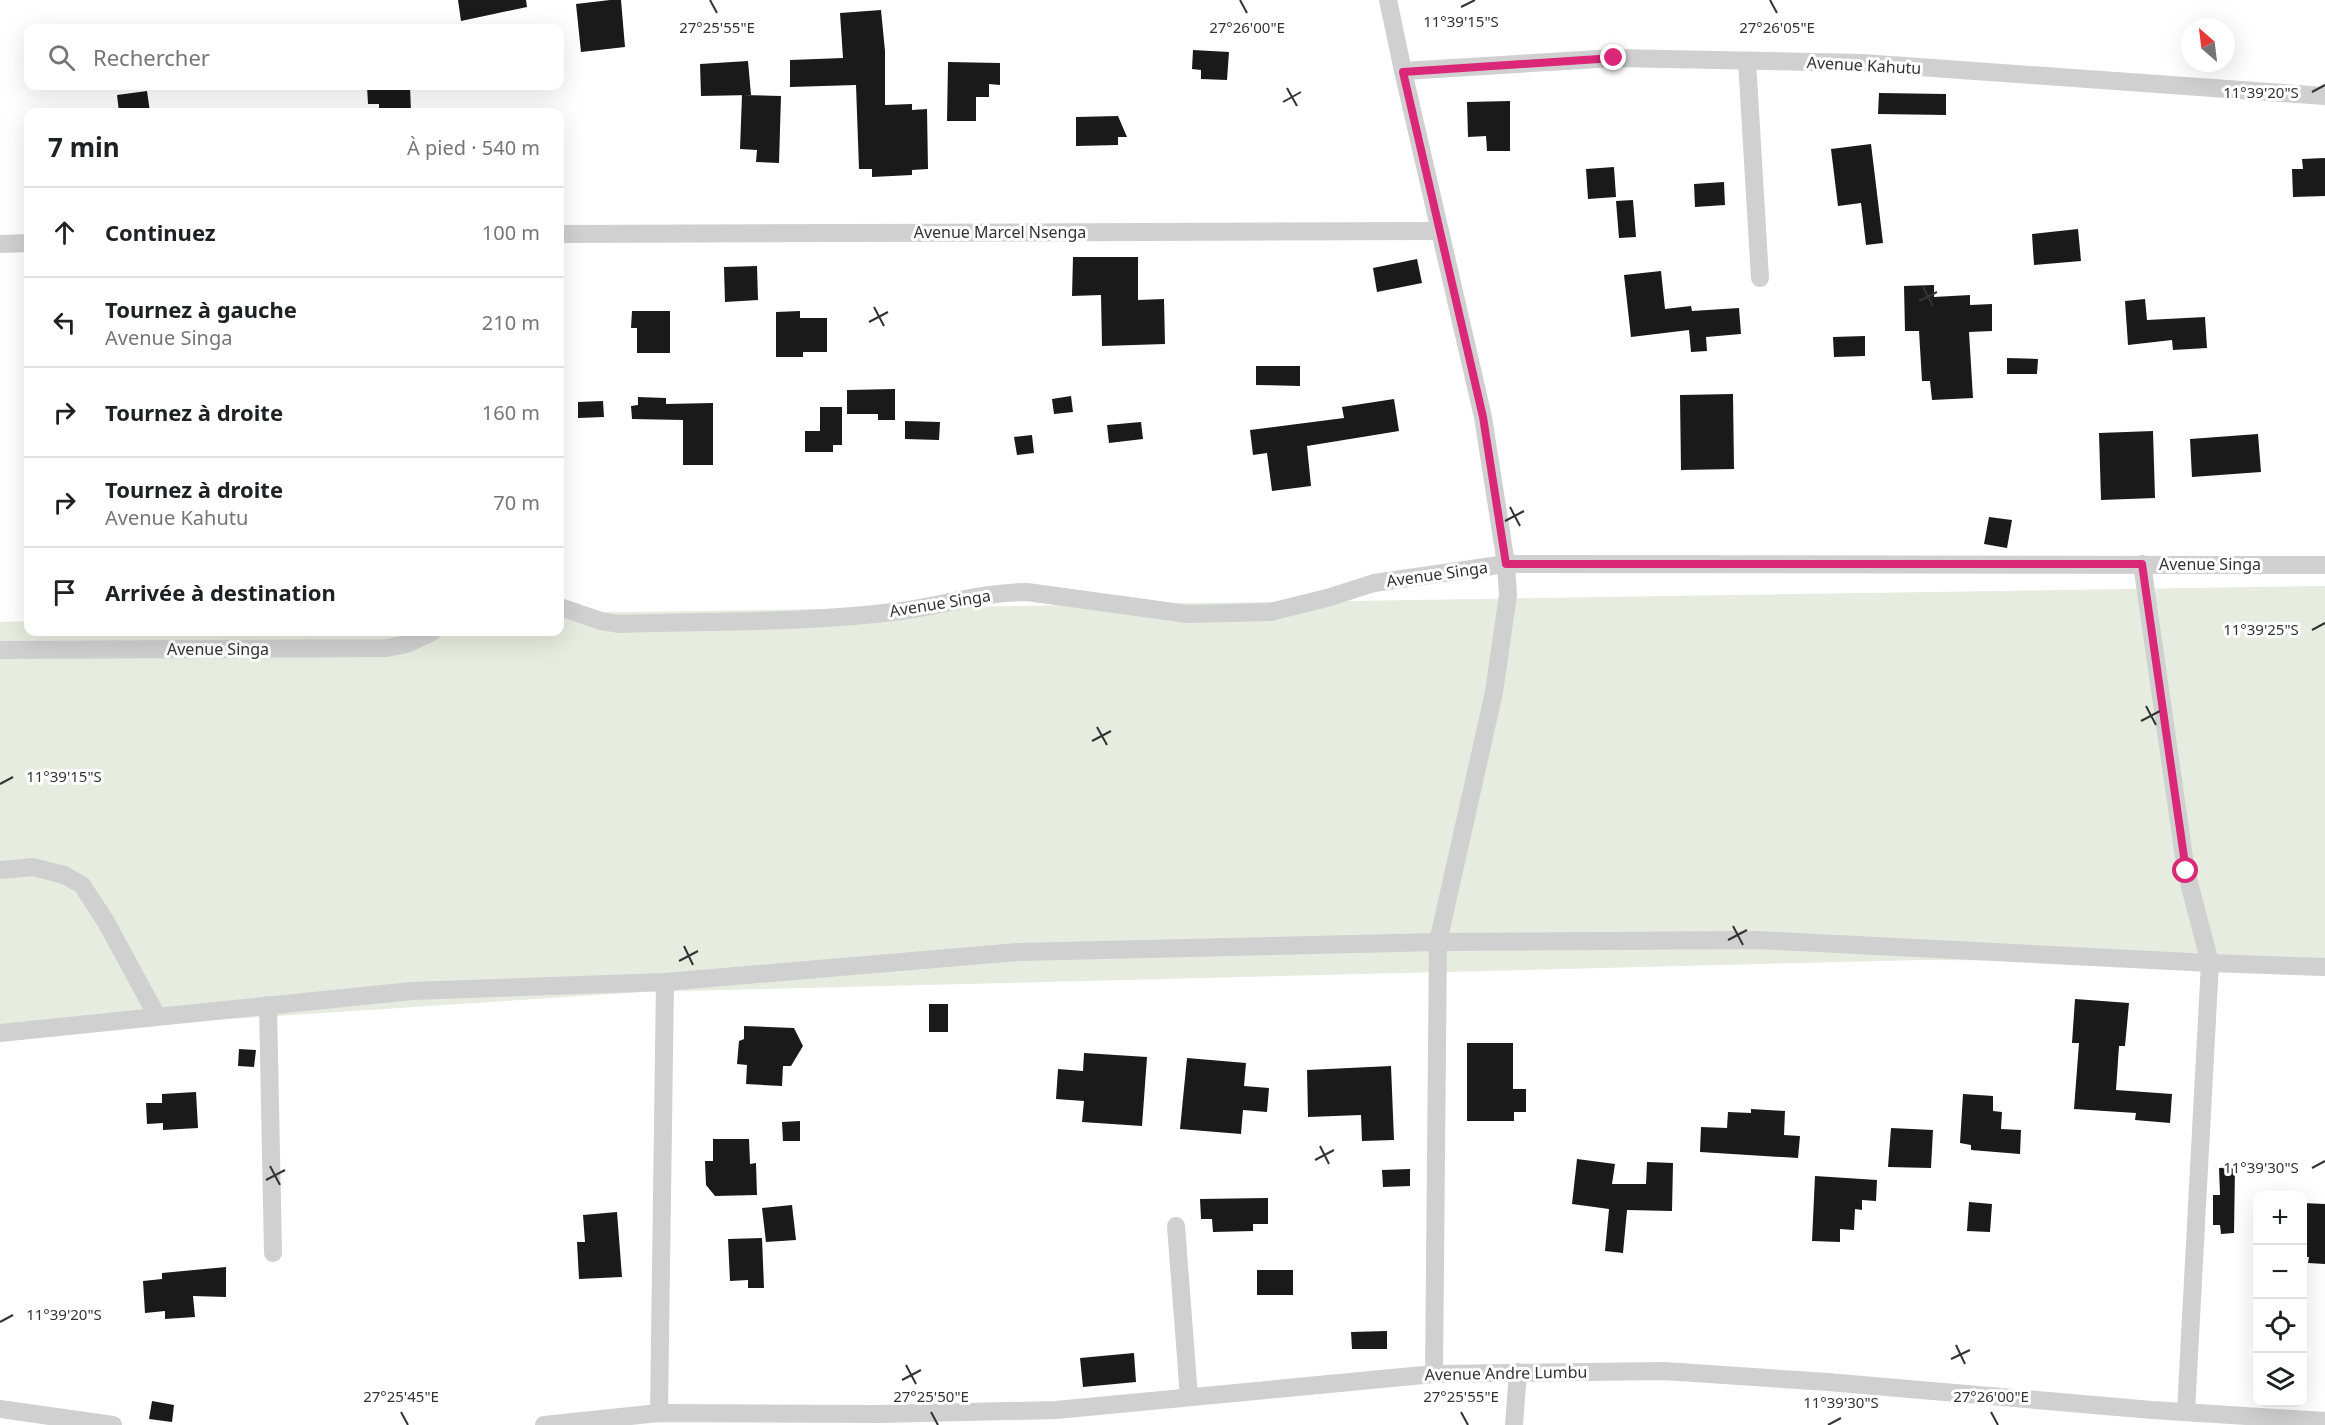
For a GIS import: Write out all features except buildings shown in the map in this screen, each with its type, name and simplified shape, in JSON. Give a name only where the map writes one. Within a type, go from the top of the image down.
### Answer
[{"type":"street","points":[[1388,0],[1483,417],[1506,564],[1508,595],[1494,692],[1438,942],[1434,1374]]},
{"type":"street","name":"Avenue Kahutu","points":[[1403,72],[1614,58],[1863,63],[2325,96]]},
{"type":"street","points":[[1747,61],[1760,278]]},
{"type":"street","name":"Avenue Marcel Nsenga","points":[[564,234],[1440,231]]},
{"type":"street","points":[[0,244],[24,243]]},
{"type":"street","name":"Avenue Singa","points":[[564,608],[601,621],[618,624],[831,617],[901,611],[1009,592],[1027,592],[1188,614],[1270,612],[1327,598],[1374,583],[1506,564],[2325,565]]},
{"type":"street","points":[[2142,564],[2186,871],[2210,963],[2186,1411]]},
{"type":"street","name":"Avenue Singa","points":[[0,650],[367,649],[406,644],[423,636]]},
{"type":"street","points":[[0,870],[33,867],[64,874],[82,885],[106,922],[157,1016]]},
{"type":"street","points":[[0,1033],[412,992],[665,982],[1018,952],[1438,942],[1757,940],[2325,967]]},
{"type":"street","points":[[659,1413],[665,982]]},
{"type":"street","points":[[267,1005],[273,1253]]},
{"type":"street","points":[[1176,1226],[1189,1397]]},
{"type":"street","name":"Avenue Andre Lumbu","points":[[544,1425],[659,1413],[879,1414],[1056,1410],[1434,1374],[1664,1371],[1828,1382],[2152,1417],[2186,1411],[2325,1421]]},
{"type":"street","points":[[1514,1425],[1518,1372]]},
{"type":"street","points":[[0,1409],[113,1425]]},
{"type":"shaded area","points":[[2325,586],[2325,963],[1922,960],[644,992],[0,1034],[0,622],[24,621],[24,636],[564,636],[564,613]]},
{"type":"route","points":[[1614,58],[1403,72],[1483,417],[1506,564],[2142,564],[2186,871]]}]
